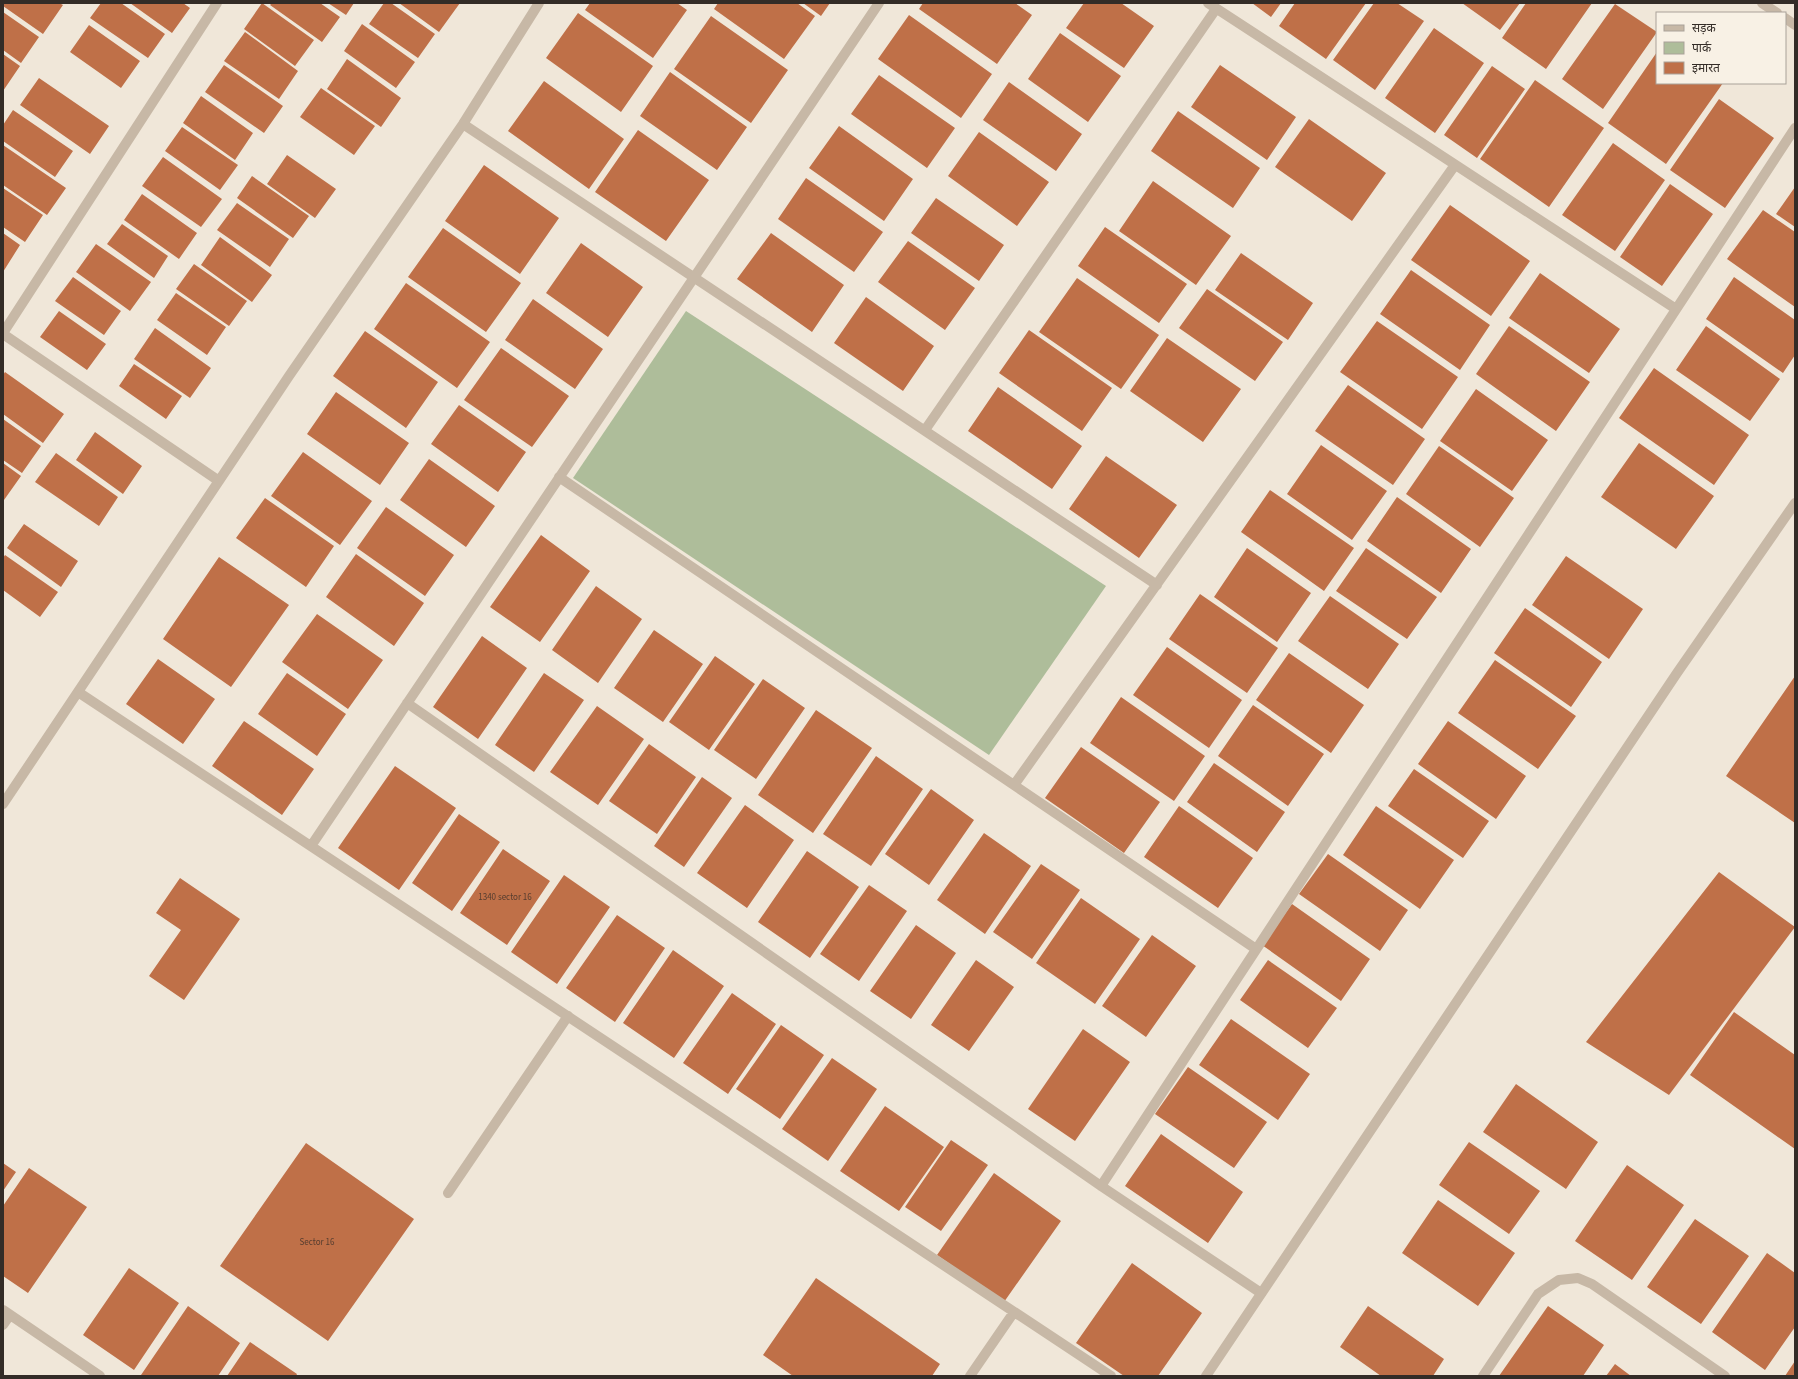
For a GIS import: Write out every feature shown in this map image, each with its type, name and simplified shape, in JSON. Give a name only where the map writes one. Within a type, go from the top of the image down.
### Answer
[{"type":"street","points":[[217,3],[3,333],[219,481]]},
{"type":"street","points":[[3,804],[289,376],[463,124],[539,3]]},
{"type":"street","points":[[311,846],[879,3]]},
{"type":"street","points":[[1762,3],[1776,12]]},
{"type":"street","points":[[925,430],[1212,6],[1676,309]]},
{"type":"street","points":[[1786,19],[1795,25]]},
{"type":"street","points":[[463,124],[1157,585]]},
{"type":"street","points":[[1101,1186],[1795,128]]},
{"type":"street","points":[[1014,785],[1455,166]]},
{"type":"street","points":[[559,477],[1256,949]]},
{"type":"street","points":[[1206,1376],[1673,680],[1795,503]]},
{"type":"street","points":[[78,692],[1111,1376]]},
{"type":"street","points":[[407,703],[1101,1186],[1261,1293]]},
{"type":"street","points":[[448,1193],[568,1016]]},
{"type":"street","points":[[1483,1376],[1538,1294],[1559,1280],[1578,1278],[1592,1284],[1725,1376]]},
{"type":"street","points":[[3,1325],[6,1312],[100,1376]]},
{"type":"street","points":[[970,1376],[1014,1312]]},
{"type":"green space","points":[[686,311],[1106,586],[989,755],[573,478]]},
{"type":"building","points":[[3,3],[59,3],[63,5],[43,34],[3,6]]},
{"type":"building","points":[[101,3],[121,3],[165,34],[148,58],[90,18]]},
{"type":"building","points":[[130,3],[183,3],[190,8],[172,33]]},
{"type":"building","points":[[262,3],[314,40],[295,66],[244,29]]},
{"type":"building","points":[[272,3],[320,3],[340,17],[322,42],[270,5]]},
{"type":"building","points":[[328,3],[354,3],[346,15]]},
{"type":"building","points":[[384,3],[391,3],[435,34],[418,58],[369,24]]},
{"type":"building","points":[[399,3],[460,3],[439,32]]},
{"type":"building","points":[[590,3],[677,3],[687,10],[653,58],[585,10]]},
{"type":"building","points":[[718,3],[797,3],[815,16],[784,59],[714,9]]},
{"type":"building","points":[[803,3],[830,3],[821,16]]},
{"type":"building","points":[[923,3],[1015,3],[1032,15],[997,64],[919,9]]},
{"type":"building","points":[[1084,3],[1121,3],[1154,26],[1124,68],[1066,28]]},
{"type":"building","points":[[1252,3],[1281,3],[1271,17]]},
{"type":"building","points":[[1295,3],[1366,3],[1326,59],[1279,26]]},
{"type":"building","points":[[1374,3],[1397,3],[1424,21],[1375,90],[1333,60]]},
{"type":"building","points":[[1462,3],[1520,3],[1500,30]]},
{"type":"building","points":[[1526,3],[1592,3],[1546,69],[1502,38]]},
{"type":"building","points":[[1615,4],[1656,31],[1603,109],[1562,79]]},
{"type":"building","points":[[3,12],[39,37],[21,63],[3,50]]},
{"type":"building","points":[[578,13],[653,66],[621,112],[546,58]]},
{"type":"building","points":[[909,15],[992,74],[961,118],[878,59]]},
{"type":"building","points":[[711,16],[788,70],[751,123],[674,69]]},
{"type":"building","points":[[362,24],[415,62],[396,88],[344,51]]},
{"type":"building","points":[[89,25],[140,61],[121,88],[70,52]]},
{"type":"building","points":[[1434,28],[1484,63],[1435,133],[1385,98]]},
{"type":"building","points":[[245,32],[298,71],[279,99],[224,61]]},
{"type":"building","points":[[1060,33],[1121,76],[1088,122],[1028,79]]},
{"type":"building","points":[[1656,53],[1656,84],[1722,84],[1666,164],[1608,123]]},
{"type":"building","points":[[3,54],[20,66],[3,91]]},
{"type":"building","points":[[347,59],[401,98],[381,127],[327,89]]},
{"type":"building","points":[[224,65],[283,106],[264,133],[205,92]]},
{"type":"building","points":[[1220,65],[1296,117],[1267,160],[1191,107]]},
{"type":"building","points":[[1492,66],[1525,89],[1477,158],[1444,135]]},
{"type":"building","points":[[670,72],[747,127],[717,170],[640,116]]},
{"type":"building","points":[[879,75],[955,128],[927,168],[851,114]]},
{"type":"building","points":[[39,78],[109,126],[90,154],[20,105]]},
{"type":"building","points":[[1535,80],[1604,128],[1549,207],[1480,159]]},
{"type":"building","points":[[544,81],[624,139],[589,189],[508,131]]},
{"type":"building","points":[[1009,82],[1082,134],[1056,171],[983,120]]},
{"type":"building","points":[[321,88],[375,126],[354,155],[300,117]]},
{"type":"building","points":[[201,96],[253,133],[235,160],[183,123]]},
{"type":"building","points":[[1719,99],[1774,138],[1725,208],[1670,170]]},
{"type":"building","points":[[13,110],[73,151],[55,177],[3,141],[3,125]]},
{"type":"building","points":[[1178,111],[1260,168],[1233,208],[1151,151]]},
{"type":"building","points":[[1309,119],[1386,173],[1352,221],[1275,167]]},
{"type":"building","points":[[839,126],[913,179],[884,221],[809,168]]},
{"type":"building","points":[[182,127],[238,165],[220,190],[165,151]]},
{"type":"building","points":[[638,130],[709,180],[666,241],[595,192]]},
{"type":"building","points":[[979,132],[1049,182],[1017,226],[948,176]]},
{"type":"building","points":[[1613,143],[1665,180],[1615,251],[1562,215]]},
{"type":"building","points":[[3,145],[66,188],[47,215],[3,185]]},
{"type":"building","points":[[287,155],[336,189],[315,218],[267,184]]},
{"type":"building","points":[[163,157],[222,199],[201,227],[142,186]]},
{"type":"building","points":[[484,165],[559,218],[520,274],[445,221]]},
{"type":"building","points":[[252,176],[309,216],[293,238],[237,198]]},
{"type":"building","points":[[806,178],[883,232],[854,272],[778,219]]},
{"type":"building","points":[[1153,181],[1231,236],[1196,285],[1119,231]]},
{"type":"building","points":[[1670,184],[1713,214],[1662,286],[1620,257]]},
{"type":"building","points":[[1795,187],[1795,227],[1776,214]]},
{"type":"building","points":[[3,188],[43,215],[25,242],[3,227]]},
{"type":"building","points":[[142,194],[197,233],[179,259],[124,220]]},
{"type":"building","points":[[936,198],[1004,245],[979,281],[911,233]]},
{"type":"building","points":[[237,203],[289,239],[270,267],[217,230]]},
{"type":"building","points":[[1450,205],[1530,261],[1491,316],[1411,260]]},
{"type":"building","points":[[1763,210],[1795,232],[1795,307],[1727,259]]},
{"type":"building","points":[[122,224],[168,256],[154,278],[107,244]]},
{"type":"building","points":[[1105,227],[1187,284],[1159,323],[1078,266]]},
{"type":"building","points":[[443,228],[521,283],[486,332],[408,277]]},
{"type":"building","points":[[3,233],[20,245],[3,272]]},
{"type":"building","points":[[771,233],[844,285],[812,332],[737,279]]},
{"type":"building","points":[[220,237],[272,275],[252,302],[201,265]]},
{"type":"building","points":[[908,241],[975,288],[945,330],[878,282]]},
{"type":"building","points":[[581,243],[643,287],[608,337],[546,293]]},
{"type":"building","points":[[96,244],[151,282],[130,311],[76,272]]},
{"type":"building","points":[[1241,253],[1313,303],[1288,340],[1215,290]]},
{"type":"building","points":[[194,264],[247,301],[229,326],[176,289]]},
{"type":"building","points":[[1411,270],[1490,325],[1460,370],[1380,314]]},
{"type":"building","points":[[1540,273],[1620,329],[1589,373],[1509,318]]},
{"type":"building","points":[[73,277],[121,311],[104,335],[55,301]]},
{"type":"building","points":[[1734,277],[1795,320],[1795,355],[1783,373],[1706,319]]},
{"type":"building","points":[[1077,278],[1159,335],[1121,389],[1039,332]]},
{"type":"building","points":[[406,283],[490,342],[457,388],[374,329]]},
{"type":"building","points":[[1207,289],[1283,342],[1255,381],[1179,328]]},
{"type":"building","points":[[176,293],[226,327],[207,355],[157,320]]},
{"type":"building","points":[[866,297],[934,346],[903,391],[834,343]]},
{"type":"building","points":[[533,299],[603,349],[575,389],[505,340]]},
{"type":"building","points":[[59,311],[106,344],[87,370],[40,337]]},
{"type":"building","points":[[1377,321],[1458,377],[1422,429],[1340,372]]},
{"type":"building","points":[[1509,326],[1590,382],[1556,431],[1476,374]]},
{"type":"building","points":[[1706,326],[1780,379],[1750,421],[1676,370]]},
{"type":"building","points":[[155,328],[211,368],[190,398],[134,359]]},
{"type":"building","points":[[1029,330],[1112,388],[1082,431],[999,373]]},
{"type":"building","points":[[365,331],[438,382],[406,428],[333,376]]},
{"type":"building","points":[[1167,338],[1241,389],[1203,442],[1130,391]]},
{"type":"building","points":[[501,348],[569,396],[532,447],[464,400]]},
{"type":"building","points":[[134,364],[182,396],[166,419],[119,386]]},
{"type":"building","points":[[1654,368],[1749,435],[1714,485],[1619,418]]},
{"type":"building","points":[[5,372],[64,414],[43,443],[3,414],[3,375]]},
{"type":"building","points":[[1348,385],[1425,439],[1393,485],[1315,431]]},
{"type":"building","points":[[998,387],[1082,446],[1052,489],[968,431]]},
{"type":"building","points":[[1476,389],[1548,440],[1512,491],[1440,441]]},
{"type":"building","points":[[336,392],[409,443],[380,485],[307,434]]},
{"type":"building","points":[[459,405],[526,452],[498,492],[431,444]]},
{"type":"building","points":[[3,419],[41,446],[22,473],[3,460]]},
{"type":"building","points":[[95,432],[142,466],[123,494],[76,460]]},
{"type":"building","points":[[1639,443],[1714,496],[1676,549],[1601,497]]},
{"type":"building","points":[[1321,445],[1387,491],[1352,540],[1287,494]]},
{"type":"building","points":[[1439,446],[1514,498],[1480,547],[1406,494]]},
{"type":"building","points":[[303,452],[372,501],[340,545],[271,496]]},
{"type":"building","points":[[56,453],[118,497],[99,526],[35,482]]},
{"type":"building","points":[[1106,456],[1177,505],[1139,558],[1069,509]]},
{"type":"building","points":[[429,459],[495,506],[466,547],[400,500]]},
{"type":"building","points":[[3,463],[21,476],[4,500],[3,499]]},
{"type":"building","points":[[1270,490],[1354,548],[1324,591],[1241,532]]},
{"type":"building","points":[[1397,497],[1471,549],[1441,593],[1367,541]]},
{"type":"building","points":[[265,498],[334,546],[306,587],[236,538]]},
{"type":"building","points":[[386,507],[454,555],[425,596],[357,548]]},
{"type":"building","points":[[24,524],[78,561],[61,587],[7,548]]},
{"type":"building","points":[[541,535],[590,571],[540,642],[490,607]]},
{"type":"building","points":[[1247,548],[1311,593],[1277,642],[1214,597]]},
{"type":"building","points":[[1366,548],[1437,597],[1407,639],[1336,591]]},
{"type":"building","points":[[356,554],[424,603],[394,646],[326,597]]},
{"type":"building","points":[[5,555],[58,592],[40,617],[3,590],[3,558]]},
{"type":"building","points":[[1566,556],[1643,609],[1609,659],[1532,605]]},
{"type":"building","points":[[219,557],[289,605],[231,687],[163,639]]},
{"type":"building","points":[[596,586],[642,619],[598,683],[552,650]]},
{"type":"building","points":[[1200,594],[1278,648],[1247,693],[1169,639]]},
{"type":"building","points":[[1330,596],[1399,644],[1368,689],[1298,641]]},
{"type":"building","points":[[1525,608],[1602,662],[1571,707],[1494,653]]},
{"type":"building","points":[[317,614],[383,660],[348,709],[282,662]]},
{"type":"building","points":[[654,630],[703,664],[663,722],[614,688]]},
{"type":"building","points":[[482,636],[527,668],[478,739],[433,707]]},
{"type":"building","points":[[1167,647],[1242,700],[1209,748],[1133,695]]},
{"type":"building","points":[[1289,653],[1364,705],[1331,753],[1256,700]]},
{"type":"building","points":[[715,656],[755,684],[709,750],[669,722]]},
{"type":"building","points":[[158,659],[215,699],[183,744],[126,704]]},
{"type":"building","points":[[1495,660],[1576,716],[1538,769],[1458,713]]},
{"type":"building","points":[[287,673],[346,714],[317,756],[258,714]]},
{"type":"building","points":[[544,673],[584,700],[534,772],[495,745]]},
{"type":"building","points":[[1795,676],[1795,823],[1726,776]]},
{"type":"building","points":[[763,679],[805,708],[756,779],[714,750]]},
{"type":"building","points":[[1121,697],[1205,756],[1174,801],[1090,743]]},
{"type":"building","points":[[1253,705],[1324,754],[1288,806],[1218,756]]},
{"type":"building","points":[[597,706],[644,739],[598,805],[550,772]]},
{"type":"building","points":[[816,710],[872,748],[813,833],[758,795]]},
{"type":"building","points":[[244,721],[314,769],[282,815],[212,766]]},
{"type":"building","points":[[1448,721],[1526,776],[1496,819],[1418,764]]},
{"type":"building","points":[[649,744],[696,777],[657,834],[609,801]]},
{"type":"building","points":[[1081,747],[1160,802],[1124,853],[1045,798]]},
{"type":"building","points":[[876,756],[923,789],[871,866],[823,834]]},
{"type":"building","points":[[1214,763],[1285,812],[1257,852],[1187,802]]},
{"type":"building","points":[[395,766],[456,808],[399,890],[338,848]]},
{"type":"building","points":[[1414,769],[1489,821],[1463,858],[1388,806]]},
{"type":"building","points":[[702,777],[732,798],[684,867],[654,846]]},
{"type":"building","points":[[931,789],[974,820],[929,885],[885,854]]},
{"type":"building","points":[[745,805],[794,840],[747,908],[697,873]]},
{"type":"building","points":[[1179,806],[1253,858],[1218,908],[1144,857]]},
{"type":"building","points":[[1376,806],[1454,860],[1420,909],[1343,855]]},
{"type":"building","points":[[459,814],[500,842],[452,911],[412,883]]},
{"type":"building","points":[[984,833],[1031,866],[985,934],[937,900]]},
{"type":"building","points":[[503,849],[550,881],[507,945],[460,913]]},
{"type":"building","points":[[807,851],[859,887],[810,958],[758,922]]},
{"type":"building","points":[[1328,854],[1408,910],[1380,951],[1299,894]]},
{"type":"building","points":[[1041,864],[1080,890],[1032,959],[993,932]]},
{"type":"building","points":[[1719,872],[1795,927],[1669,1095],[1586,1042]]},
{"type":"building","points":[[564,875],[610,907],[557,984],[511,952]]},
{"type":"building","points":[[180,878],[240,919],[184,1000],[149,976],[181,930],[156,913]]},
{"type":"building","points":[[869,885],[907,911],[859,981],[820,954]]},
{"type":"building","points":[[1081,898],[1140,939],[1095,1004],[1036,963]]},
{"type":"building","points":[[1292,904],[1370,959],[1341,1001],[1262,945]]},
{"type":"building","points":[[617,915],[665,948],[615,1022],[566,988]]},
{"type":"building","points":[[916,925],[956,953],[911,1019],[870,991]]},
{"type":"building","points":[[1152,935],[1196,966],[1146,1037],[1102,1006]]},
{"type":"building","points":[[673,950],[724,986],[674,1058],[623,1023]]},
{"type":"building","points":[[976,960],[1014,987],[969,1051],[931,1025]]},
{"type":"building","points":[[1268,960],[1337,1008],[1308,1048],[1240,1000]]},
{"type":"building","points":[[732,993],[776,1024],[728,1094],[683,1063]]},
{"type":"building","points":[[1734,1012],[1795,1055],[1795,1149],[1690,1075]]},
{"type":"building","points":[[1231,1019],[1310,1074],[1278,1120],[1199,1065]]},
{"type":"building","points":[[781,1025],[824,1055],[780,1119],[736,1089]]},
{"type":"building","points":[[1083,1029],[1130,1062],[1075,1141],[1028,1109]]},
{"type":"building","points":[[832,1058],[877,1089],[828,1161],[782,1129]]},
{"type":"building","points":[[1188,1067],[1267,1122],[1234,1168],[1155,1114]]},
{"type":"building","points":[[1516,1084],[1598,1142],[1566,1189],[1483,1132]]},
{"type":"building","points":[[885,1106],[944,1147],[899,1211],[840,1171]]},
{"type":"building","points":[[1161,1134],[1243,1192],[1208,1243],[1125,1186]]},
{"type":"building","points":[[951,1140],[988,1165],[941,1231],[905,1207]]},
{"type":"building","points":[[1469,1142],[1540,1191],[1509,1234],[1439,1185]]},
{"type":"building","points":[[306,1143],[414,1219],[328,1341],[220,1266]]},
{"type":"building","points":[[3,1163],[16,1172],[3,1191]]},
{"type":"building","points":[[1627,1165],[1684,1205],[1632,1280],[1575,1241]]},
{"type":"building","points":[[29,1168],[87,1207],[28,1293],[3,1276],[3,1206]]},
{"type":"building","points":[[994,1173],[1061,1221],[1004,1302],[937,1255]]},
{"type":"building","points":[[1438,1200],[1515,1253],[1478,1306],[1402,1253]]},
{"type":"building","points":[[1695,1219],[1749,1256],[1701,1324],[1647,1287]]},
{"type":"building","points":[[1767,1253],[1795,1273],[1795,1327],[1765,1370],[1712,1332]]},
{"type":"building","points":[[1132,1263],[1202,1313],[1158,1376],[1124,1376],[1076,1343]]},
{"type":"building","points":[[129,1268],[179,1303],[134,1370],[83,1335]]},
{"type":"building","points":[[816,1278],[940,1364],[932,1376],[793,1376],[763,1355]]},
{"type":"building","points":[[188,1306],[240,1343],[218,1376],[141,1375]]},
{"type":"building","points":[[1368,1306],[1444,1359],[1433,1376],[1381,1376],[1340,1347]]},
{"type":"building","points":[[1548,1306],[1604,1345],[1583,1376],[1499,1376]]},
{"type":"building","points":[[250,1342],[297,1374],[296,1376],[227,1376]]},
{"type":"building","points":[[1795,1361],[1795,1376],[1785,1376]]},
{"type":"building","points":[[1615,1364],[1631,1376],[1606,1376]]}]
